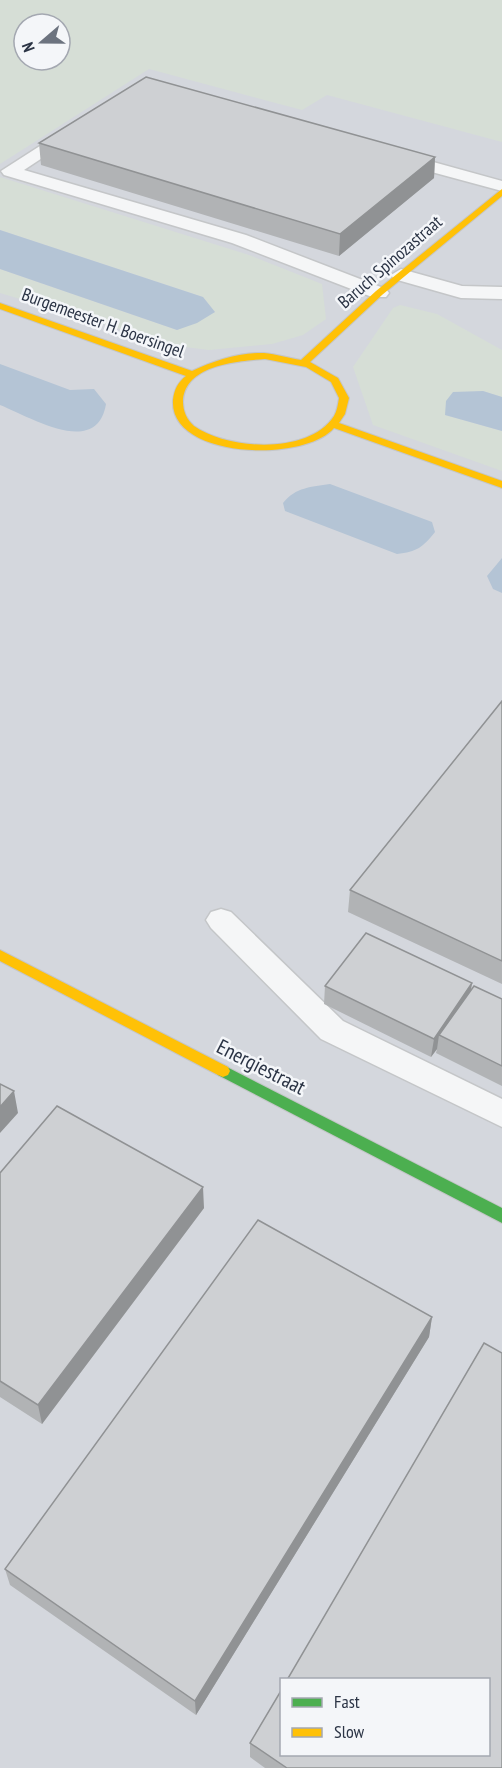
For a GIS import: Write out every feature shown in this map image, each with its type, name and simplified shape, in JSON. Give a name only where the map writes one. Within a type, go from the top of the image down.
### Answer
[{"type":"main road","name":"Baruch Spinozastraat","points":[[304,363],[380,293],[502,192]]},
{"type":"main road","name":"Burgemeester H. Boersingel","points":[[0,306],[193,375]]},
{"type":"main road","points":[[245,357],[286,358],[304,363],[321,370],[342,390],[344,408],[334,425],[308,441],[271,449],[232,446],[214,441],[188,425],[180,415],[177,404],[178,394],[193,375],[217,363],[245,357]]},
{"type":"main road","points":[[334,425],[502,484]]},
{"type":"main road","name":"Energiestraat","points":[[0,956],[502,1216]]},
{"type":"lane","points":[[89,119],[9,171],[239,239],[380,293]]},
{"type":"lane","points":[[377,152],[502,186]]},
{"type":"lane","points":[[401,275],[461,292],[502,293]]},
{"type":"lane","points":[[221,920],[332,1030],[502,1114]]},
{"type":"shaded area","points":[[0,0],[502,0],[502,1768],[0,1768]]},
{"type":"shaded area","points":[[0,0],[502,0],[502,142],[327,95],[302,110],[149,69],[0,164]]},
{"type":"shaded area","points":[[0,177],[249,255],[322,284],[326,319],[303,335],[272,344],[209,350],[177,346],[0,293],[0,269],[177,330],[215,312],[203,297],[0,230]]},
{"type":"shaded area","points":[[400,305],[437,314],[502,350],[502,397],[483,391],[445,415],[502,431],[502,471],[373,425],[353,367],[393,308]]},
{"type":"water","points":[[0,230],[203,297],[215,312],[197,323],[177,330],[0,269]]},
{"type":"water","points":[[0,364],[70,390],[94,389],[106,404],[100,420],[90,429],[62,430],[0,405]]},
{"type":"water","points":[[483,391],[502,397],[502,431],[445,415],[446,401],[453,392]]},
{"type":"water","points":[[330,484],[432,522],[435,532],[419,548],[397,554],[285,511],[283,503],[293,494],[304,489]]},
{"type":"water","points":[[502,558],[502,593],[493,589],[487,576]]},
{"type":"building","points":[[146,77],[435,157],[340,234],[39,143]]},
{"type":"building","points":[[502,701],[502,961],[350,890]]},
{"type":"building","points":[[366,933],[472,983],[434,1039],[325,986]]},
{"type":"building","points":[[474,986],[502,999],[502,1066],[439,1035]]},
{"type":"building","points":[[0,1084],[14,1091],[0,1107]]},
{"type":"building","points":[[57,1106],[203,1187],[38,1405],[0,1381],[0,1173]]},
{"type":"building","points":[[258,1220],[432,1317],[195,1701],[5,1569]]},
{"type":"building","points":[[484,1343],[502,1353],[502,1768],[287,1768],[250,1743],[280,1692],[280,1756],[490,1756],[490,1678],[288,1678]]},
{"type":"traffic: fast","points":[[223,1071],[502,1216]]},
{"type":"traffic: slow","points":[[304,363],[379,293],[502,192]]},
{"type":"traffic: slow","points":[[0,306],[193,375]]},
{"type":"traffic: slow","points":[[265,356],[309,365],[335,380],[344,398],[339,416],[327,430],[311,439],[291,445],[268,448],[246,447],[206,437],[186,423],[180,415],[178,405],[179,392],[185,381],[196,373],[224,362],[265,356]]},
{"type":"traffic: slow","points":[[335,425],[502,485]]},
{"type":"traffic: slow","points":[[0,955],[223,1071]]}]
